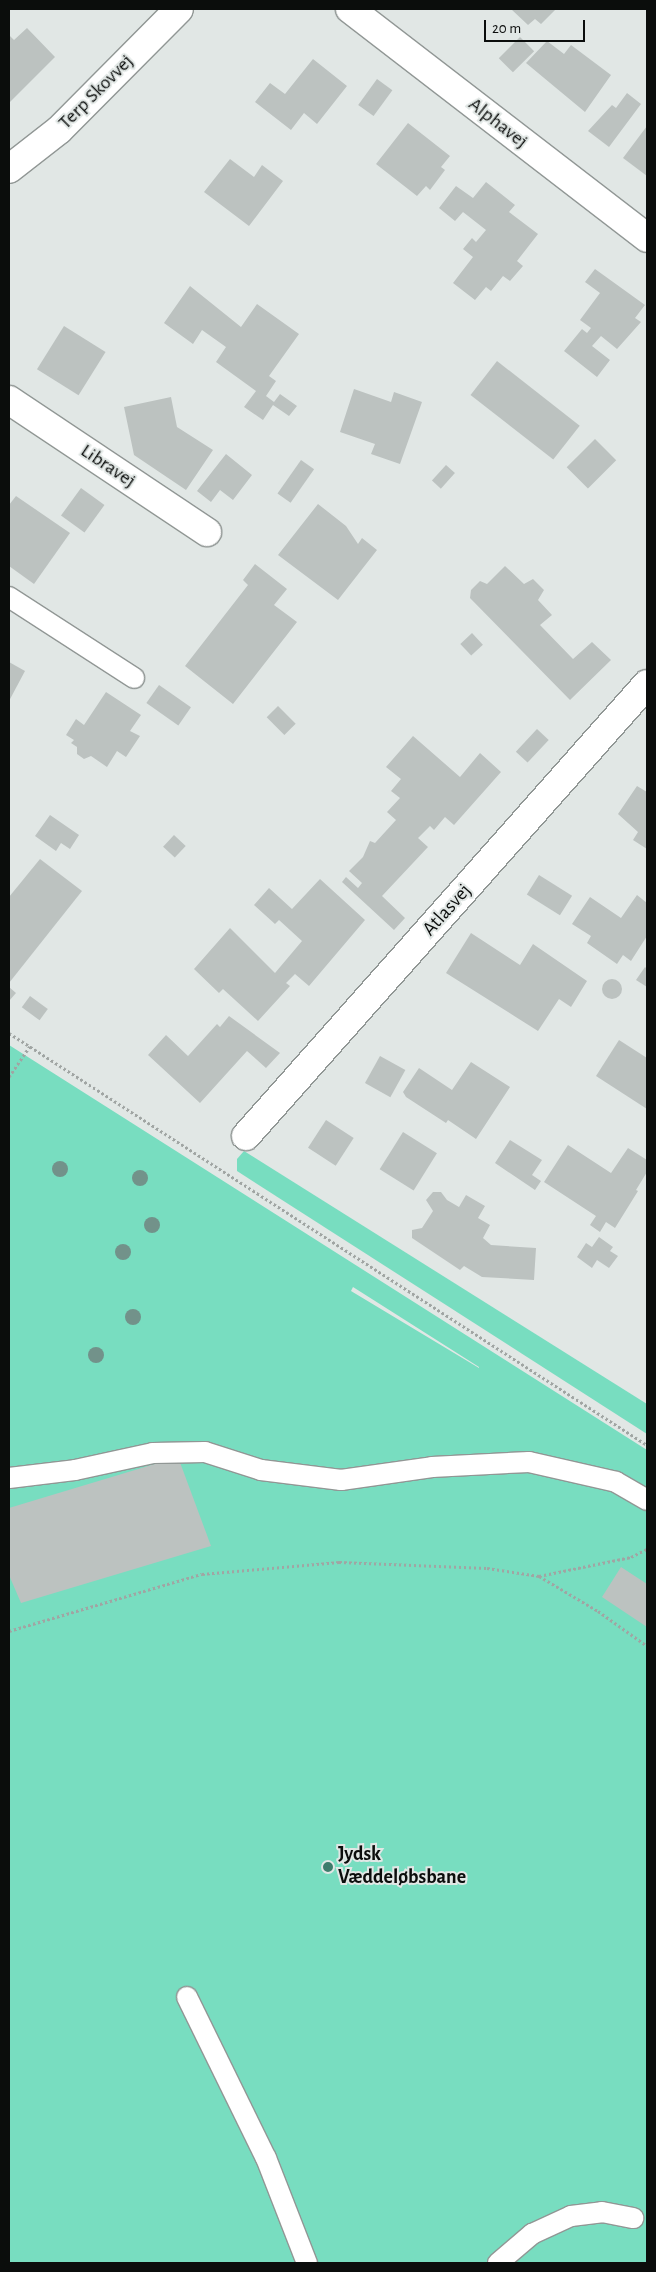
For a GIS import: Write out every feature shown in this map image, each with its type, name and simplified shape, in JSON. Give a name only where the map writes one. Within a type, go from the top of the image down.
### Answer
[{"type":"street","name":"Terp Skovvej","points":[[9,169],[59,130],[179,9]]},
{"type":"street","name":"Alphavej","points":[[350,9],[647,238]]},
{"type":"street","name":"Libravej","points":[[9,400],[207,532]]},
{"type":"street","name":"Atlasvej","points":[[246,1136],[647,684]]},
{"type":"lane","points":[[9,597],[134,678]]},
{"type":"lane","points":[[9,1478],[75,1470],[153,1453],[205,1452],[261,1470],[341,1480],[432,1467],[529,1462],[616,1482],[647,1500]]},
{"type":"lane","points":[[186,1997],[266,2158],[307,2263]]},
{"type":"lane","points":[[498,2263],[532,2234],[571,2216],[602,2212],[633,2218]]},
{"type":"path","points":[[9,1033],[647,1445]]},
{"type":"path","points":[[9,1076],[30,1046]]},
{"type":"path","points":[[9,1631],[31,1622],[202,1574],[339,1562],[487,1568],[539,1576],[631,1557],[647,1549]]},
{"type":"path","points":[[539,1576],[598,1611],[647,1646]]},
{"type":"green space","name":"Jydsk Væddeløbsbane","points":[[9,1045],[647,1450],[647,2263],[9,2263]],"holes":[[[353,1287],[479,1367],[351,1291]]]},
{"type":"green space","points":[[244,1151],[647,1404],[647,1434],[237,1171],[237,1159]]},
{"type":"building","points":[[511,9],[556,9],[541,24],[535,19],[528,25]]},
{"type":"building","points":[[27,28],[55,57],[9,103],[9,35],[14,40]]},
{"type":"building","points":[[520,37],[534,51],[513,72],[499,58]]},
{"type":"building","points":[[547,41],[564,54],[571,45],[611,75],[585,112],[526,63]]},
{"type":"building","points":[[313,59],[347,86],[317,124],[304,113],[291,130],[255,102],[270,83],[285,94]]},
{"type":"building","points":[[377,79],[392,90],[374,116],[358,105]]},
{"type":"building","points":[[627,93],[641,104],[609,147],[588,131],[612,105],[616,108]]},
{"type":"building","points":[[408,123],[450,156],[441,167],[445,170],[430,190],[426,186],[417,196],[376,164]]},
{"type":"building","points":[[647,126],[647,176],[623,158]]},
{"type":"building","points":[[230,159],[254,177],[262,165],[283,181],[249,226],[204,192]]},
{"type":"building","points":[[486,182],[515,205],[509,212],[538,234],[517,261],[523,266],[510,281],[503,276],[491,291],[486,287],[475,300],[453,283],[473,257],[463,249],[472,238],[476,242],[486,230],[463,212],[455,221],[439,208],[456,186],[473,198]]},
{"type":"building","points":[[595,269],[645,305],[635,318],[641,322],[617,349],[601,336],[592,346],[610,360],[597,377],[564,351],[582,329],[587,333],[591,328],[580,320],[600,293],[585,282]]},
{"type":"building","points":[[190,286],[241,327],[257,304],[299,334],[269,376],[276,381],[266,396],[274,402],[280,394],[297,406],[289,416],[273,405],[263,420],[244,407],[256,391],[216,362],[226,347],[202,330],[193,344],[164,323]]},
{"type":"building","points":[[64,326],[106,352],[79,395],[37,369]]},
{"type":"building","points":[[497,361],[580,426],[553,460],[471,395]]},
{"type":"building","points":[[354,389],[391,402],[394,392],[422,402],[400,464],[371,454],[375,444],[340,432]]},
{"type":"building","points":[[171,397],[177,427],[213,450],[186,490],[134,455],[124,407]]},
{"type":"building","points":[[595,439],[616,460],[588,488],[567,467]]},
{"type":"building","points":[[226,454],[252,475],[233,500],[220,490],[211,502],[197,491]]},
{"type":"building","points":[[301,460],[314,469],[291,503],[277,494]]},
{"type":"building","points":[[446,465],[455,473],[441,489],[432,481]]},
{"type":"building","points":[[81,488],[104,505],[84,533],[61,516]]},
{"type":"building","points":[[16,496],[70,533],[34,584],[9,566],[9,505]]},
{"type":"building","points":[[318,504],[346,526],[358,544],[362,538],[377,550],[338,600],[278,555]]},
{"type":"building","points":[[255,564],[287,589],[274,605],[297,622],[233,704],[185,666],[248,585],[243,580]]},
{"type":"building","points":[[505,566],[524,584],[533,579],[544,590],[538,600],[552,615],[540,625],[573,659],[592,642],[611,660],[570,700],[470,598],[471,590],[480,581],[487,584]]},
{"type":"building","points":[[472,633],[483,645],[471,656],[460,644]]},
{"type":"building","points":[[9,662],[25,671],[9,701]]},
{"type":"building","points":[[159,685],[191,707],[178,725],[146,703]]},
{"type":"building","points":[[106,692],[141,715],[130,731],[140,736],[126,757],[117,751],[107,767],[91,756],[84,759],[77,754],[77,747],[71,743],[74,740],[66,735],[76,719],[84,725]]},
{"type":"building","points":[[278,706],[296,724],[284,735],[267,717]]},
{"type":"building","points":[[537,729],[549,740],[528,763],[516,752]]},
{"type":"building","points":[[413,736],[460,777],[480,753],[501,772],[454,825],[445,817],[434,830],[430,826],[418,838],[428,847],[382,896],[405,918],[394,930],[342,882],[346,877],[358,888],[362,883],[349,871],[363,857],[370,841],[375,843],[396,820],[387,812],[400,798],[391,791],[401,779],[386,767]]},
{"type":"building","points":[[637,786],[647,792],[647,849],[633,840],[638,832],[618,814]]},
{"type":"building","points":[[50,815],[79,835],[70,849],[61,843],[56,851],[35,836]]},
{"type":"building","points":[[174,835],[186,846],[175,858],[163,847]]},
{"type":"building","points":[[40,859],[82,891],[9,983],[9,897]]},
{"type":"building","points":[[539,875],[572,896],[560,915],[527,895]]},
{"type":"building","points":[[320,879],[365,920],[309,986],[295,974],[286,983],[290,986],[258,1021],[223,989],[219,993],[194,969],[230,928],[275,973],[302,941],[279,920],[275,924],[254,905],[269,888],[292,909]]},
{"type":"building","points":[[637,895],[647,903],[647,936],[631,961],[623,955],[617,964],[587,943],[591,936],[572,924],[590,897],[621,918]]},
{"type":"building","points":[[471,933],[520,965],[533,944],[587,981],[571,1007],[559,999],[538,1031],[446,973]]},
{"type":"building","points":[[645,967],[647,969],[647,987],[636,980]]},
{"type":"building","points":[[612,979],[619,982],[622,989],[619,996],[612,999],[605,996],[602,989],[605,982]]},
{"type":"building","points":[[9,987],[16,993],[9,1001]]},
{"type":"building","points":[[30,996],[48,1009],[40,1020],[22,1007]]},
{"type":"building","points":[[229,1016],[280,1053],[266,1068],[247,1051],[200,1103],[148,1055],[166,1035],[188,1056],[217,1024],[220,1027]]},
{"type":"building","points":[[619,1040],[647,1058],[647,1109],[596,1076]]},
{"type":"building","points":[[380,1056],[405,1070],[390,1097],[365,1083]]},
{"type":"building","points":[[471,1062],[510,1087],[476,1139],[448,1120],[446,1123],[406,1097],[403,1092],[419,1068],[452,1090]]},
{"type":"building","points":[[326,1120],[354,1138],[336,1166],[308,1148]]},
{"type":"building","points":[[403,1132],[437,1153],[414,1191],[380,1169]]},
{"type":"building","points":[[510,1140],[542,1160],[532,1175],[541,1181],[535,1190],[495,1163]]},
{"type":"building","points":[[568,1145],[611,1173],[628,1148],[647,1160],[647,1172],[636,1190],[638,1191],[615,1228],[606,1222],[600,1232],[590,1225],[596,1216],[544,1182]]},
{"type":"building","points":[[433,1192],[441,1192],[447,1200],[459,1207],[466,1195],[485,1206],[478,1218],[490,1225],[483,1238],[491,1245],[536,1248],[534,1280],[482,1277],[464,1266],[460,1270],[412,1238],[412,1230],[422,1228],[433,1211],[426,1200]]},
{"type":"building","points":[[599,1237],[613,1247],[610,1251],[618,1256],[609,1268],[597,1260],[592,1268],[577,1257],[586,1243],[592,1247]]},
{"type":"building","points":[[178,1457],[211,1546],[21,1603],[9,1575],[9,1508]]},
{"type":"building","points":[[621,1567],[647,1584],[647,1627],[602,1597]]},
{"type":"place","name":"Jydsk Væddeløbsbane","points":[[328,1867]]}]
